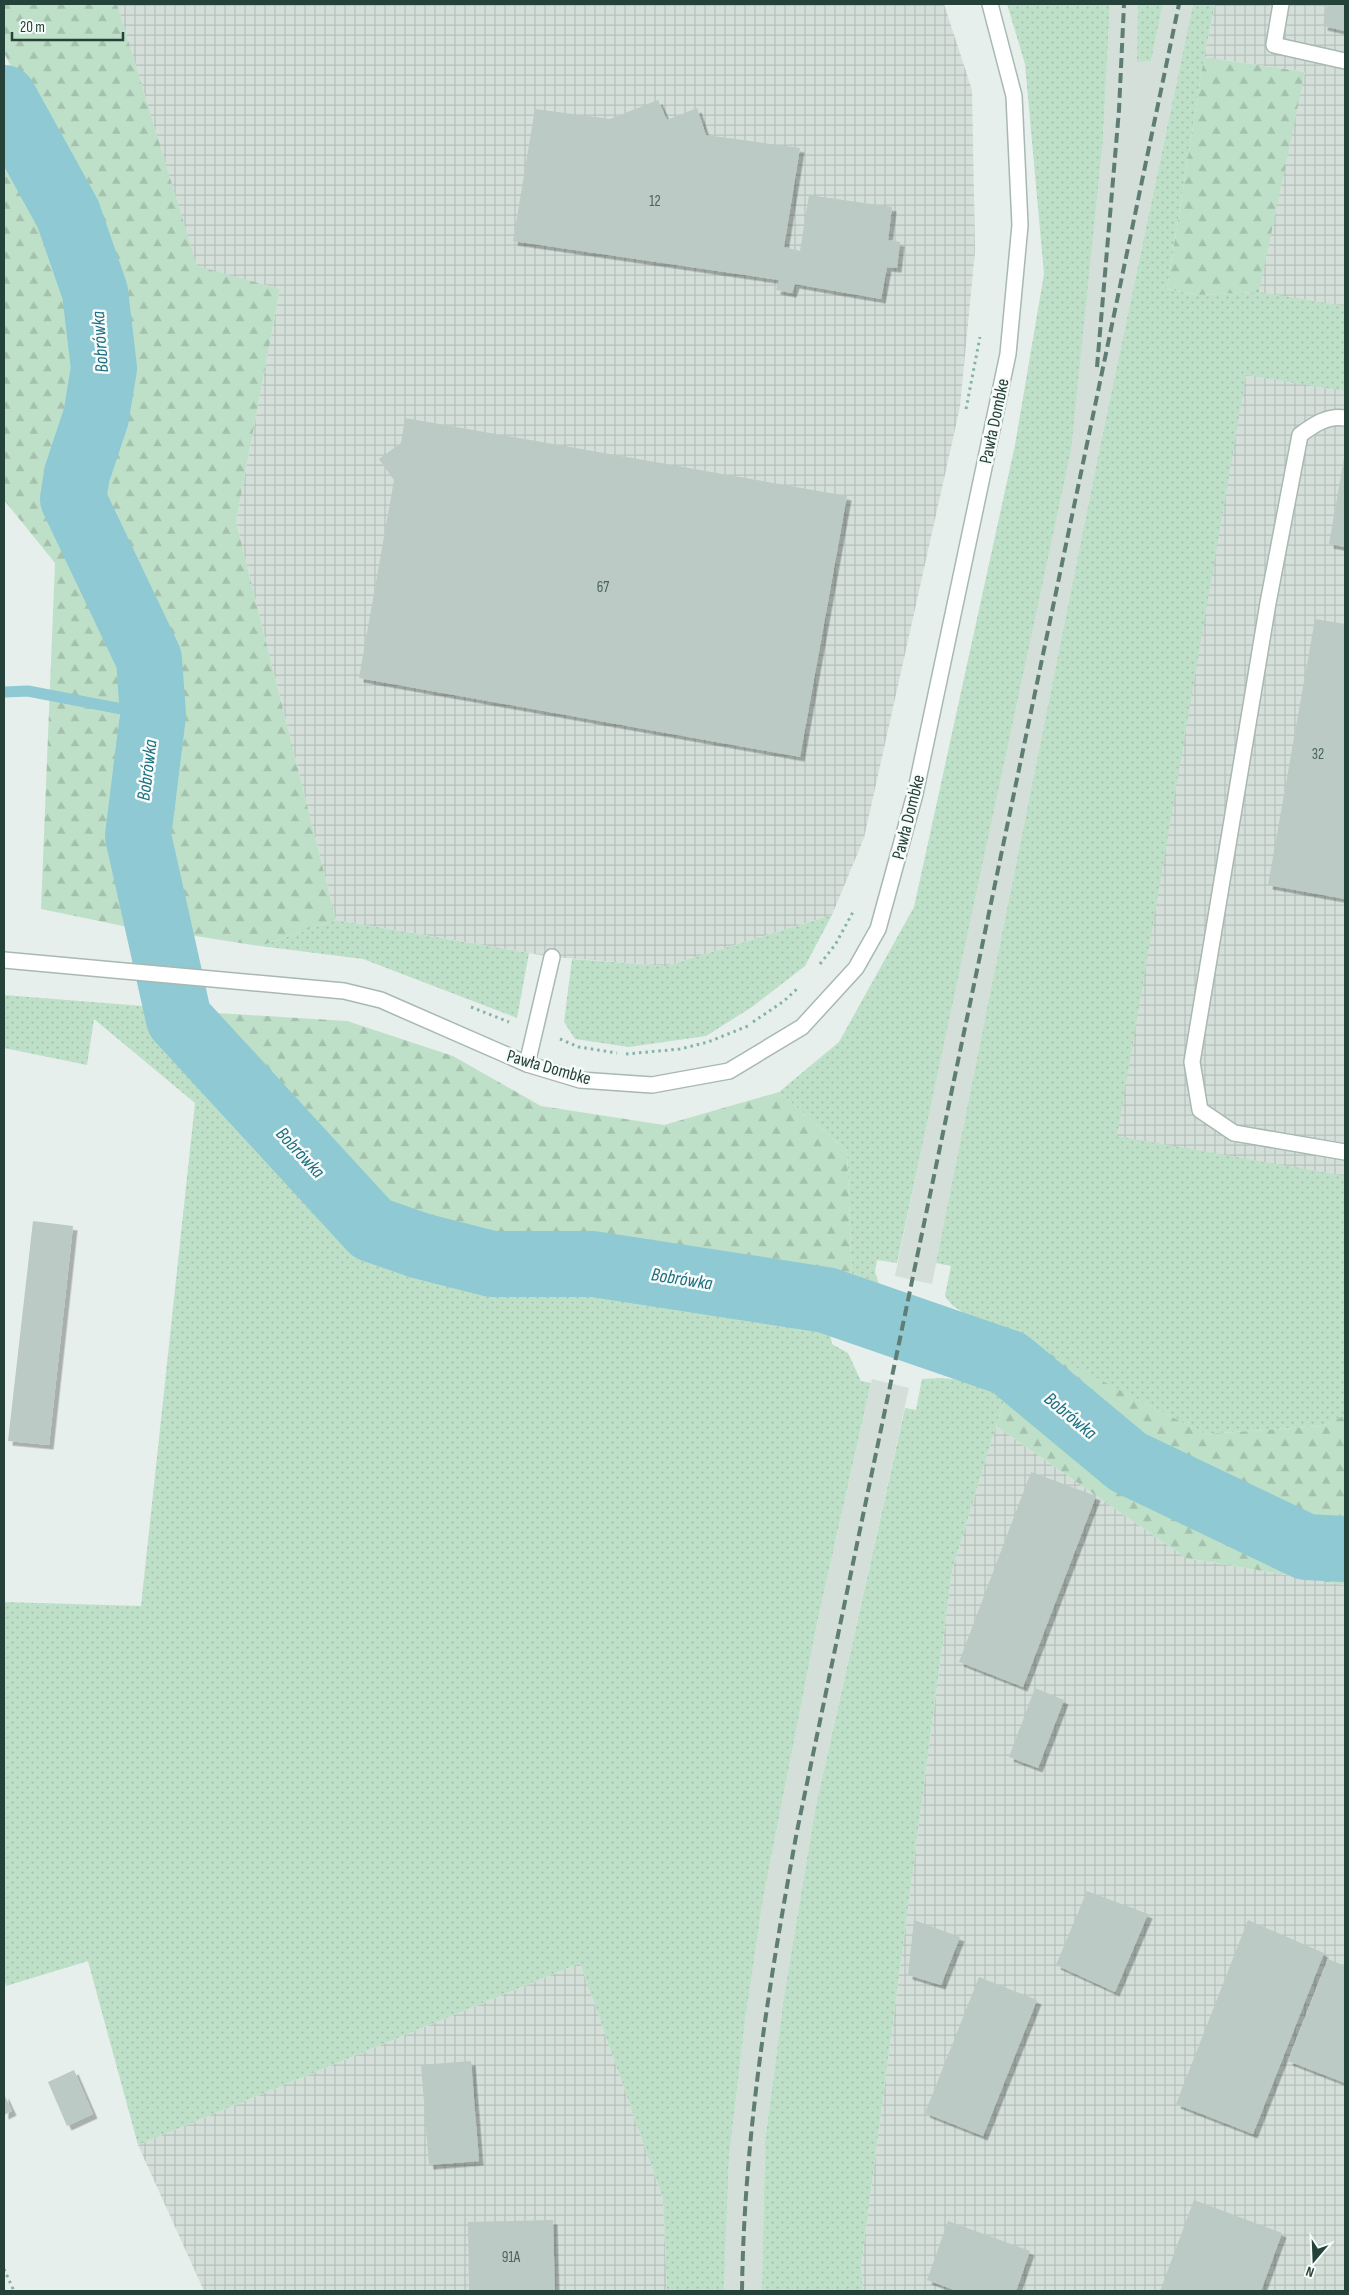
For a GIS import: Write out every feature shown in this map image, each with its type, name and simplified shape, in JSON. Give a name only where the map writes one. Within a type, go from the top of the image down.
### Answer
[{"type":"street","name":"Pawła Dombke","points":[[4,960],[344,991],[381,1000],[527,1064],[580,1080],[652,1085],[729,1071],[802,1027],[856,968],[878,929],[915,794],[1008,354],[1020,226],[1014,96],[990,4]]},
{"type":"street","points":[[1281,4],[1274,46],[1345,61]]},
{"type":"street","points":[[1345,418],[1340,417],[1317,423],[1300,435],[1268,604],[1192,1062],[1200,1110],[1234,1133],[1345,1152]]},
{"type":"street","points":[[527,1064],[552,957]]},
{"type":"path","points":[[965,413],[980,336]]},
{"type":"path","points":[[817,968],[835,945],[855,908]]},
{"type":"path","points":[[534,1032],[579,1047],[624,1054],[680,1049],[708,1042],[748,1026],[784,1001],[804,982]]},
{"type":"path","points":[[4,2269],[14,2291]]},
{"type":"shaded area","points":[[117,4],[944,4],[972,90],[975,251],[960,407],[864,838],[832,915],[666,966],[552,957],[336,920],[236,522],[280,289],[197,267]]},
{"type":"shaded area","points":[[1110,4],[1138,4],[1138,62],[1151,61],[1163,4],[1193,4],[1098,456],[932,1284],[895,1276],[952,1000],[1103,138]]},
{"type":"shaded area","points":[[1215,4],[1345,4],[1345,1347],[993,1300],[1305,72],[1204,57]]},
{"type":"shaded area","points":[[872,1379],[909,1388],[815,1810],[784,1996],[765,2141],[762,2291],[724,2291],[729,2158],[745,2022],[763,1899],[818,1619]]},
{"type":"shaded area","points":[[996,1426],[1186,1558],[1345,1585],[1345,2291],[863,2291],[861,2266],[952,1571]]},
{"type":"shaded area","points":[[580,1963],[663,2199],[667,2291],[204,2291],[138,2145]]},
{"type":"green space","points":[[4,4],[117,4],[197,266],[280,289],[236,522],[336,920],[260,946],[176,933],[164,824],[168,659],[100,501],[114,413],[121,307],[68,173],[4,53]]},
{"type":"green space","points":[[1007,4],[1110,4],[1103,138],[1071,450],[897,1263],[877,1260],[875,1272],[879,1284],[852,1278],[847,1151],[779,1092],[839,1042],[914,907],[1015,445],[1044,274],[1025,64]]},
{"type":"green space","points":[[1138,4],[1163,4],[1151,61],[1137,62]]},
{"type":"green space","points":[[1193,4],[1215,4],[1204,57],[1167,289],[1197,295],[1259,292],[1345,306],[1345,391],[1246,375],[1117,1136],[1345,1176],[1345,1415],[1323,1426],[1205,1434],[1024,1342],[996,1426],[952,1571],[861,2266],[863,2291],[762,2291],[765,2141],[784,1996],[815,1810],[905,1408],[916,1410],[922,1379],[941,1378],[973,1381],[986,1328],[952,1305],[945,1296],[951,1266],[936,1263],[1098,456]]},
{"type":"green space","points":[[1204,57],[1305,72],[1259,292],[1197,295],[1167,289]]},
{"type":"green space","points":[[4,133],[59,231],[89,379],[45,486],[79,524],[124,653],[112,815],[128,927],[41,909],[55,563],[4,500]]},
{"type":"green space","points":[[832,915],[805,966],[752,1007],[706,1036],[629,1047],[575,1039],[564,1022],[572,959],[666,966]]},
{"type":"green space","points":[[336,920],[529,953],[517,1018],[363,959],[260,946]]},
{"type":"green space","points":[[4,995],[143,1006],[354,1242],[441,1277],[587,1280],[803,1311],[823,1324],[829,1332],[832,1344],[848,1353],[861,1381],[871,1383],[818,1619],[763,1899],[745,2022],[729,2158],[724,2291],[667,2291],[663,2199],[580,1963],[138,2145],[88,1961],[6,1986],[4,1978],[4,1602],[141,1606],[195,1103],[94,1019],[87,1065],[4,1048]]},
{"type":"green space","points":[[201,1012],[347,1021],[453,1056],[541,1106],[664,1125],[779,1092],[847,1151],[852,1278],[776,1260],[582,1244],[411,1219],[328,1151]]},
{"type":"green space","points":[[1025,1341],[1205,1434],[1323,1426],[1345,1415],[1345,1585],[1186,1558],[996,1426]]},
{"type":"building","points":[[1327,4],[1345,4],[1345,31],[1323,26]]},
{"type":"building","points":[[658,100],[667,120],[697,108],[706,135],[800,148],[784,247],[800,251],[809,195],[892,207],[888,240],[900,242],[897,268],[887,267],[881,299],[795,284],[792,293],[776,290],[779,280],[513,241],[535,109],[610,119]]},
{"type":"building","points":[[405,418],[847,496],[800,757],[359,678],[394,480],[379,459],[401,443]]},
{"type":"building","points":[[1345,458],[1345,547],[1329,544]]},
{"type":"building","points":[[1315,619],[1345,624],[1345,899],[1268,885]]},
{"type":"building","points":[[33,1221],[73,1226],[49,1445],[8,1441]]},
{"type":"building","points":[[1031,1472],[1096,1496],[1023,1687],[959,1662]]},
{"type":"building","points":[[1035,1688],[1064,1700],[1038,1768],[1009,1757]]},
{"type":"building","points":[[1087,1891],[1148,1914],[1115,1992],[1056,1965]]},
{"type":"building","points":[[914,1920],[960,1937],[941,1985],[908,1975]]},
{"type":"building","points":[[1248,1920],[1324,1953],[1253,2134],[1176,2104]]},
{"type":"building","points":[[1328,1959],[1345,1966],[1345,2083],[1288,2061]]},
{"type":"building","points":[[979,1977],[1037,2000],[983,2136],[925,2113]]},
{"type":"building","points":[[471,2061],[479,2161],[429,2165],[421,2065]]},
{"type":"building","points":[[74,2070],[93,2114],[67,2126],[48,2082]]},
{"type":"building","points":[[4,2094],[12,2111],[4,2115]]},
{"type":"building","points":[[1194,2200],[1282,2233],[1261,2291],[1160,2291]]},
{"type":"building","points":[[553,2220],[555,2291],[469,2291],[468,2222]]},
{"type":"building","points":[[948,2221],[1030,2251],[1016,2291],[957,2291],[927,2280]]},
{"type":"waterway","name":"Bobrówka","points":[[4,98],[68,214],[95,292],[104,368],[96,417],[77,474],[73,499],[149,659],[153,715],[138,836],[179,1019],[372,1229],[421,1246],[492,1264],[593,1264],[826,1300],[1009,1363],[1128,1462],[1306,1547],[1345,1549]]},
{"type":"waterway","points":[[4,692],[28,691],[153,715]]},
{"type":"railway","points":[[1097,367],[1119,110],[1124,4]]},
{"type":"railway","points":[[742,2291],[744,2233],[753,2117],[768,2002],[797,1831],[1179,4]]}]
